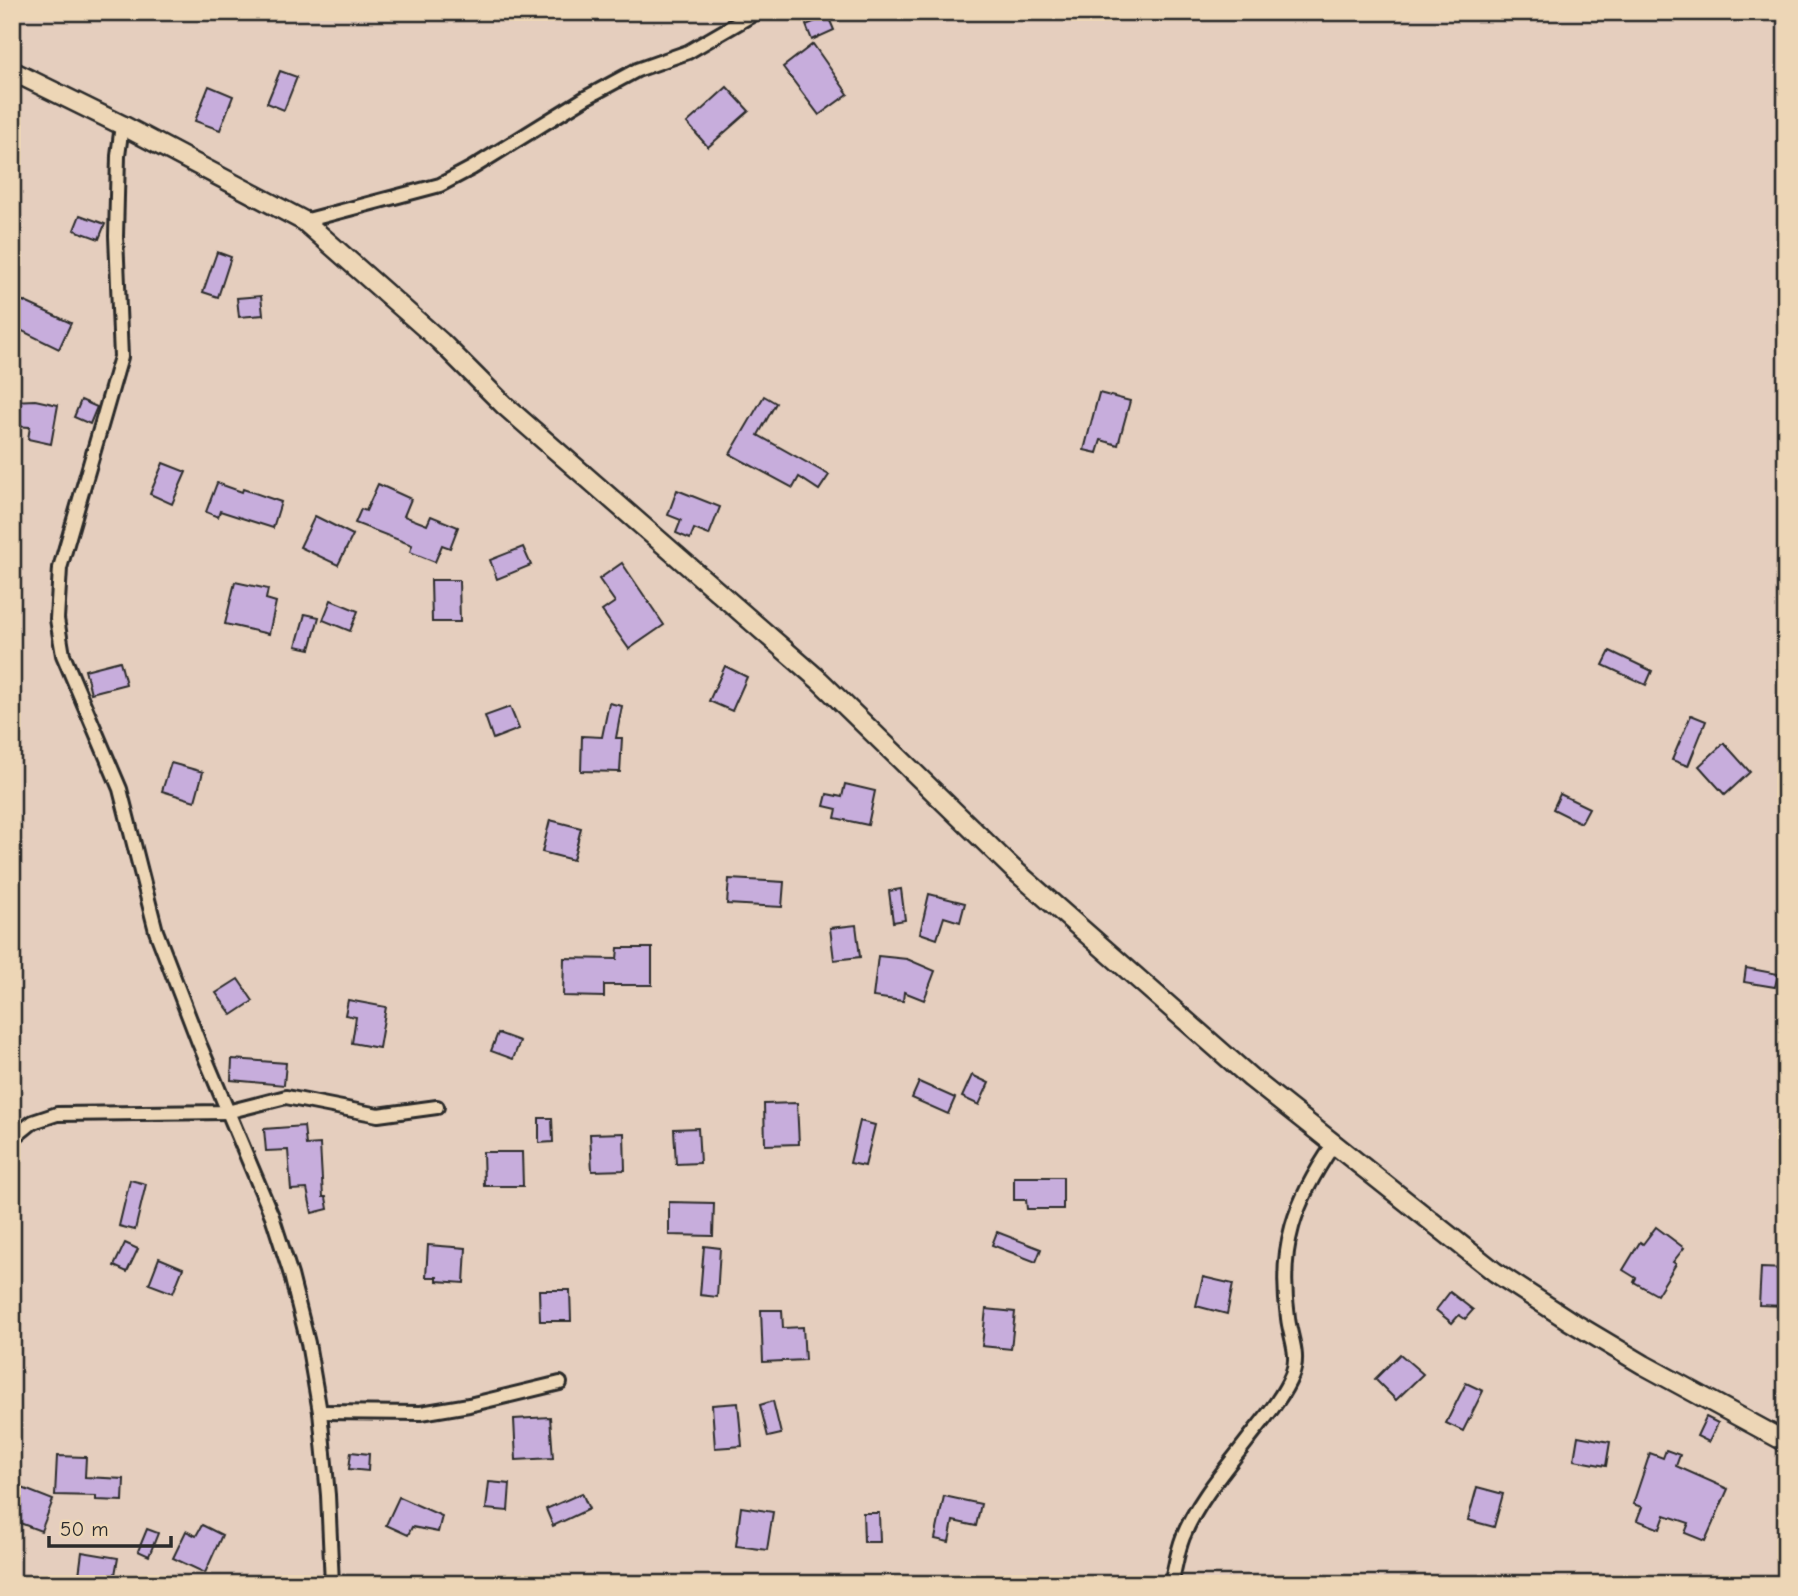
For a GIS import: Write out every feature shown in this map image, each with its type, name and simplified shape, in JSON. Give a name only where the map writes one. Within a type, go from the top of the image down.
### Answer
[{"type":"street","points":[[304,221],[440,185],[587,97],[637,70],[688,52],[757,12]]},
{"type":"street","points":[[12,71],[122,125],[304,221],[441,342],[504,405],[819,680],[1012,868],[1251,1078],[1506,1279],[1644,1365],[1786,1442]]},
{"type":"street","points":[[122,125],[118,156],[116,236],[121,357],[60,568],[57,619],[64,655],[123,798],[156,930],[227,1112],[272,1216],[291,1275],[308,1343],[320,1412],[328,1495],[332,1584]]},
{"type":"street","points":[[12,1139],[33,1122],[57,1114],[227,1112],[286,1097],[378,1115],[437,1107]]},
{"type":"street","points":[[1171,1584],[1182,1538],[1200,1505],[1282,1395],[1293,1372],[1295,1352],[1288,1319],[1284,1268],[1290,1227],[1311,1177],[1334,1143]]},
{"type":"street","points":[[320,1412],[421,1413],[560,1384]]},
{"type":"building","points":[[828,16],[834,30],[812,40],[806,25]]},
{"type":"building","points":[[813,44],[848,94],[819,115],[783,67]]},
{"type":"building","points":[[280,71],[297,77],[284,110],[267,103]]},
{"type":"building","points":[[209,86],[233,96],[220,130],[195,121]]},
{"type":"building","points":[[727,87],[749,111],[708,147],[687,123]]},
{"type":"building","points":[[80,215],[105,224],[99,239],[74,230]]},
{"type":"building","points":[[217,252],[231,257],[218,297],[203,292]]},
{"type":"building","points":[[12,296],[71,323],[59,349],[12,326]]},
{"type":"building","points":[[261,296],[263,315],[239,317],[237,298]]},
{"type":"building","points":[[1099,393],[1130,401],[1118,445],[1101,440],[1097,453],[1084,450]]},
{"type":"building","points":[[764,396],[776,403],[758,435],[829,475],[819,490],[799,477],[793,488],[730,454]]},
{"type":"building","points":[[35,400],[58,405],[51,444],[28,439],[30,427],[12,426],[12,401]]},
{"type":"building","points":[[81,400],[97,407],[90,424],[74,417]]},
{"type":"building","points":[[163,463],[186,472],[172,504],[150,494]]},
{"type":"building","points":[[217,483],[281,502],[273,528],[220,511],[218,517],[206,512]]},
{"type":"building","points":[[378,484],[411,499],[404,516],[427,525],[431,516],[458,527],[450,548],[442,545],[435,562],[410,552],[412,545],[355,523],[361,509],[366,511]]},
{"type":"building","points":[[677,490],[720,507],[709,535],[694,529],[690,539],[676,533],[681,520],[668,515]]},
{"type":"building","points":[[315,516],[353,535],[338,565],[300,547]]},
{"type":"building","points":[[523,547],[531,565],[497,579],[490,560]]},
{"type":"building","points":[[622,563],[664,625],[629,649],[602,611],[615,602],[599,579]]},
{"type":"building","points":[[431,580],[459,580],[460,622],[432,622]]},
{"type":"building","points":[[235,582],[268,589],[266,599],[276,602],[269,634],[225,624]]},
{"type":"building","points":[[331,600],[358,611],[350,631],[323,620]]},
{"type":"building","points":[[305,614],[319,617],[310,649],[296,646]]},
{"type":"building","points":[[1610,651],[1652,671],[1646,685],[1603,665]]},
{"type":"building","points":[[120,661],[126,684],[91,693],[85,670]]},
{"type":"building","points":[[725,666],[747,677],[732,711],[709,701]]},
{"type":"building","points":[[609,703],[622,706],[616,738],[622,738],[620,772],[581,771],[582,736],[602,737]]},
{"type":"building","points":[[510,707],[519,729],[493,739],[485,716]]},
{"type":"building","points":[[1691,715],[1706,721],[1688,766],[1672,760]]},
{"type":"building","points":[[1724,743],[1750,772],[1725,795],[1699,766]]},
{"type":"building","points":[[171,763],[203,772],[195,801],[162,791]]},
{"type":"building","points":[[845,784],[875,791],[868,825],[835,818],[837,809],[824,806],[827,794],[842,797]]},
{"type":"building","points":[[1560,794],[1589,808],[1581,823],[1553,809]]},
{"type":"building","points":[[550,820],[581,828],[573,860],[542,852]]},
{"type":"building","points":[[729,879],[784,882],[782,907],[727,904]]},
{"type":"building","points":[[901,889],[905,920],[893,922],[889,891]]},
{"type":"building","points":[[929,894],[965,903],[960,922],[944,917],[937,939],[920,933]]},
{"type":"building","points":[[856,925],[860,957],[834,960],[830,928]]},
{"type":"building","points":[[618,948],[652,948],[652,985],[604,985],[604,997],[563,996],[564,958],[617,959]]},
{"type":"building","points":[[878,956],[907,959],[935,971],[924,1000],[904,992],[903,1001],[873,997]]},
{"type":"building","points":[[1746,968],[1778,974],[1775,987],[1744,982]]},
{"type":"building","points":[[238,979],[253,1001],[232,1015],[216,993]]},
{"type":"building","points":[[348,1000],[386,1007],[379,1048],[352,1043],[356,1017],[345,1015]]},
{"type":"building","points":[[498,1033],[520,1041],[513,1059],[491,1051]]},
{"type":"building","points":[[232,1059],[286,1063],[284,1085],[231,1080]]},
{"type":"building","points":[[972,1075],[989,1083],[979,1105],[962,1097]]},
{"type":"building","points":[[919,1082],[955,1098],[948,1114],[912,1098]]},
{"type":"building","points":[[797,1103],[799,1144],[765,1145],[764,1104]]},
{"type":"building","points":[[539,1118],[552,1118],[553,1142],[539,1143]]},
{"type":"building","points":[[860,1121],[875,1125],[865,1166],[850,1163]]},
{"type":"building","points":[[304,1126],[306,1145],[320,1144],[323,1197],[326,1197],[328,1209],[312,1213],[307,1189],[291,1190],[288,1150],[266,1151],[264,1129]]},
{"type":"building","points":[[698,1128],[700,1163],[676,1164],[674,1129]]},
{"type":"building","points":[[624,1133],[625,1170],[592,1171],[590,1134]]},
{"type":"building","points":[[483,1152],[522,1152],[523,1186],[484,1186]]},
{"type":"building","points":[[1014,1177],[1063,1177],[1063,1209],[1027,1209],[1026,1200],[1014,1200]]},
{"type":"building","points":[[130,1180],[146,1184],[135,1230],[119,1226]]},
{"type":"building","points":[[669,1202],[714,1203],[713,1236],[669,1235]]},
{"type":"building","points":[[1656,1227],[1684,1248],[1673,1262],[1676,1264],[1657,1295],[1634,1282],[1636,1278],[1623,1270],[1640,1242],[1643,1244]]},
{"type":"building","points":[[997,1232],[1041,1249],[1036,1262],[992,1245]]},
{"type":"building","points":[[125,1243],[138,1249],[127,1272],[114,1266]]},
{"type":"building","points":[[428,1245],[466,1248],[464,1283],[437,1281],[437,1277],[426,1277]]},
{"type":"building","points":[[704,1246],[720,1248],[717,1297],[700,1295]]},
{"type":"building","points":[[159,1258],[183,1268],[173,1293],[149,1284]]},
{"type":"building","points":[[1761,1268],[1786,1269],[1786,1306],[1759,1305]]},
{"type":"building","points":[[1203,1277],[1233,1284],[1227,1314],[1196,1306]]},
{"type":"building","points":[[539,1290],[570,1290],[571,1321],[540,1321]]},
{"type":"building","points":[[1450,1292],[1473,1310],[1465,1319],[1459,1315],[1452,1323],[1436,1310]]},
{"type":"building","points":[[986,1309],[1015,1312],[1011,1349],[982,1346]]},
{"type":"building","points":[[761,1310],[782,1310],[783,1328],[803,1327],[805,1360],[763,1362]]},
{"type":"building","points":[[1400,1354],[1423,1374],[1396,1400],[1375,1379]]},
{"type":"building","points":[[1466,1383],[1483,1391],[1463,1431],[1446,1423]]},
{"type":"building","points":[[773,1401],[781,1434],[768,1437],[760,1405]]},
{"type":"building","points":[[738,1403],[742,1446],[715,1448],[712,1405]]},
{"type":"building","points":[[550,1417],[553,1458],[516,1460],[514,1419]]},
{"type":"building","points":[[1706,1417],[1718,1423],[1709,1442],[1697,1436]]},
{"type":"building","points":[[1578,1436],[1610,1442],[1606,1466],[1574,1460]]},
{"type":"building","points":[[1666,1450],[1680,1455],[1676,1466],[1728,1489],[1705,1541],[1685,1533],[1689,1523],[1665,1515],[1660,1529],[1637,1520],[1642,1507],[1633,1504],[1650,1453],[1663,1458]]},
{"type":"building","points":[[351,1452],[369,1454],[368,1471],[349,1469]]},
{"type":"building","points":[[57,1456],[86,1457],[85,1477],[124,1479],[123,1501],[96,1500],[96,1496],[55,1495]]},
{"type":"building","points":[[489,1482],[510,1484],[508,1511],[486,1509]]},
{"type":"building","points":[[12,1484],[53,1500],[41,1531],[12,1520]]},
{"type":"building","points":[[1477,1487],[1503,1494],[1494,1527],[1468,1520]]},
{"type":"building","points":[[582,1493],[589,1509],[553,1526],[546,1509]]},
{"type":"building","points":[[944,1496],[981,1504],[976,1526],[953,1521],[949,1542],[935,1539]]},
{"type":"building","points":[[399,1497],[442,1516],[438,1532],[412,1527],[408,1535],[386,1525]]},
{"type":"building","points":[[741,1507],[773,1512],[767,1550],[736,1546]]},
{"type":"building","points":[[863,1513],[879,1513],[880,1542],[864,1542]]},
{"type":"building","points":[[202,1525],[222,1535],[205,1573],[173,1558],[186,1531],[196,1536]]},
{"type":"building","points":[[147,1529],[158,1533],[149,1556],[138,1551]]},
{"type":"building","points":[[82,1552],[118,1558],[114,1580],[79,1575]]}]
